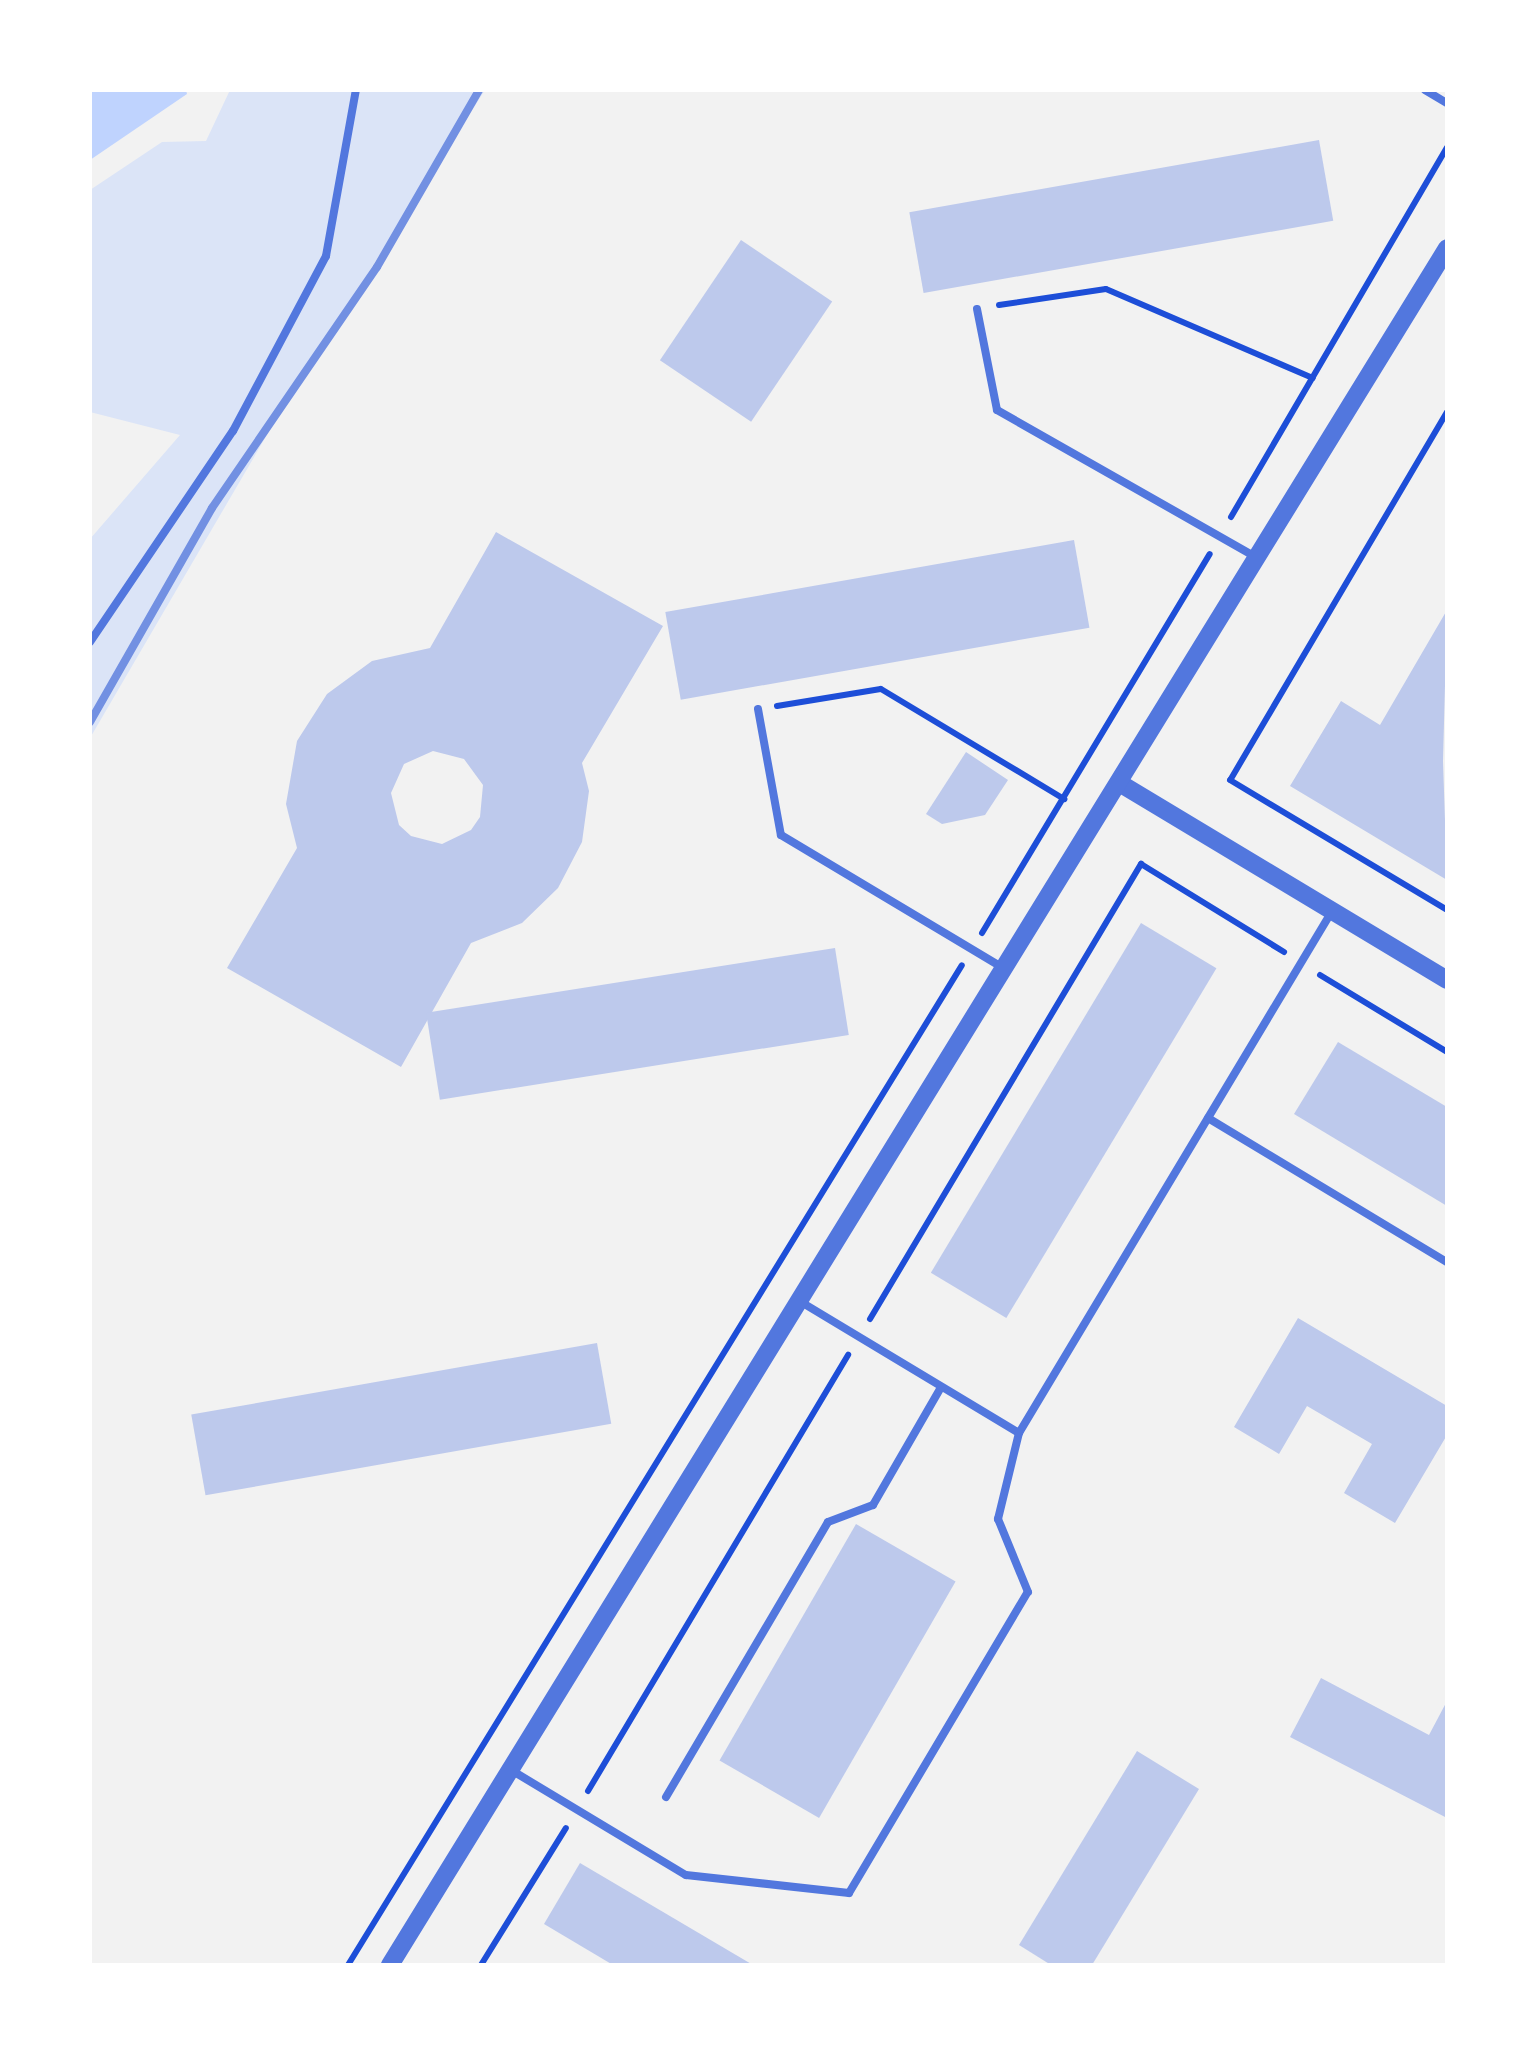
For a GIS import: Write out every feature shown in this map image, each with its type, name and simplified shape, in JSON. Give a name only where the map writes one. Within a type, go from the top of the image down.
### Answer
[{"type":"street","points":[[396,1963],[1447,248]]},
{"type":"street","points":[[1122,784],[1447,980]]},
{"type":"lane","points":[[90,642],[234,431],[326,256],[356,90]]},
{"type":"lane","points":[[1426,90],[1447,102]]},
{"type":"lane","points":[[977,309],[997,410],[1258,558]]},
{"type":"lane","points":[[758,709],[781,835],[1007,970]]},
{"type":"lane","points":[[511,1770],[686,1875],[849,1893],[1028,1592],[998,1519],[1019,1434],[1332,911]]},
{"type":"lane","points":[[1208,1118],[1447,1262]]},
{"type":"lane","points":[[800,1302],[1019,1434]]},
{"type":"lane","points":[[666,1797],[828,1522],[872,1505],[941,1387]]},
{"type":"path","points":[[348,1965],[1064,800],[1447,147]]},
{"type":"path","points":[[977,309],[1106,289],[1313,378]]},
{"type":"path","points":[[1447,412],[1230,780],[1447,910]]},
{"type":"path","points":[[758,709],[881,690],[1064,800]]},
{"type":"path","points":[[480,1965],[577,1810],[1141,864],[1170,882]]},
{"type":"shaded area","points":[[230,90],[485,90],[292,392],[90,738],[90,539],[180,435],[90,412],[90,190],[162,142],[206,141]]},
{"type":"water","points":[[90,90],[186,90],[187,94],[90,160]]},
{"type":"building","points":[[1319,140],[1333,221],[924,293],[909,212]]},
{"type":"building","points":[[741,240],[832,302],[751,422],[660,360]]},
{"type":"building","points":[[496,532],[663,626],[582,763],[589,791],[582,842],[558,888],[522,923],[471,943],[401,1067],[227,968],[297,848],[286,804],[297,741],[327,694],[372,661],[430,648]],"holes":[[[433,751],[464,759],[483,785],[480,817],[471,830],[442,844],[411,836],[399,825],[391,793],[404,764]]]},
{"type":"building","points":[[1074,540],[1089,628],[681,700],[665,612]]},
{"type":"building","points":[[1447,610],[1443,761],[1447,880],[1290,786],[1341,701],[1380,725]]},
{"type":"building","points":[[966,752],[1008,780],[985,815],[942,824],[926,814]]},
{"type":"building","points":[[1141,923],[1216,968],[1006,1318],[931,1273]]},
{"type":"building","points":[[835,948],[849,1035],[440,1100],[426,1013]]},
{"type":"building","points":[[1338,1042],[1447,1107],[1447,1206],[1294,1114]]},
{"type":"building","points":[[1298,1318],[1447,1406],[1447,1435],[1395,1523],[1344,1493],[1372,1444],[1307,1406],[1279,1454],[1234,1427]]},
{"type":"building","points":[[597,1343],[611,1424],[205,1495],[191,1415]]},
{"type":"building","points":[[856,1524],[956,1582],[819,1818],[720,1760]]},
{"type":"building","points":[[1321,1678],[1429,1735],[1447,1701],[1447,1818],[1290,1737]]},
{"type":"building","points":[[1137,1751],[1199,1789],[1092,1965],[1051,1965],[1019,1945]]},
{"type":"building","points":[[580,1863],[753,1965],[613,1965],[544,1924]]},
{"type":"railway","points":[[90,722],[212,508],[377,267],[479,90]]}]
